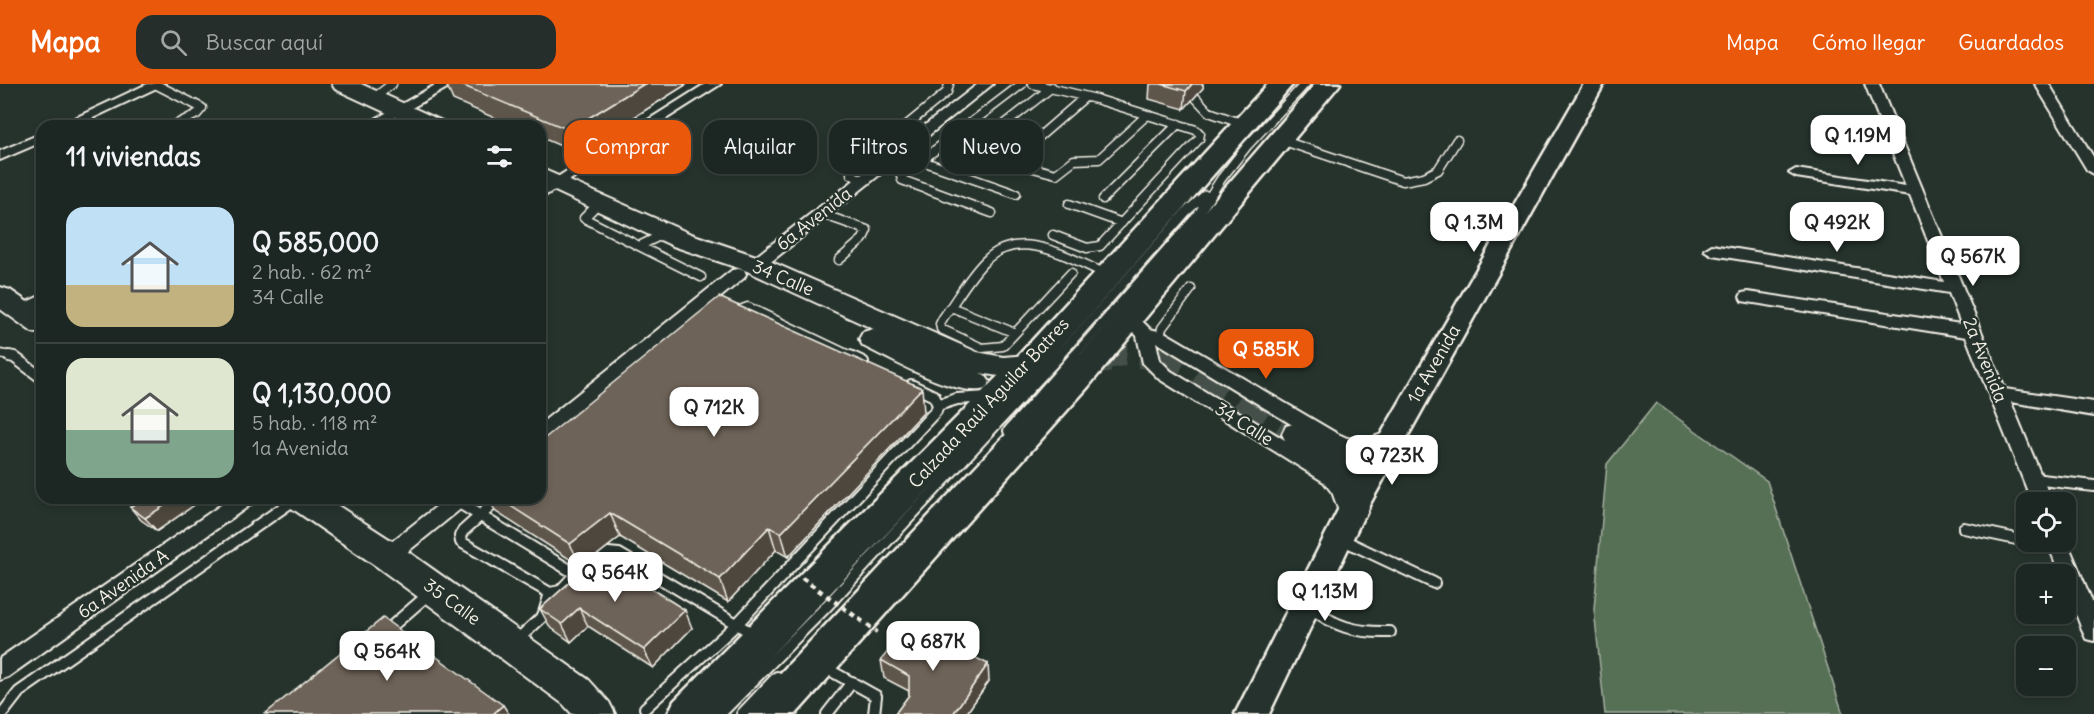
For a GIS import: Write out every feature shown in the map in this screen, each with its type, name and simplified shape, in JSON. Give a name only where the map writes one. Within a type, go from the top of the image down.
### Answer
[{"type":"highway","name":"Calzada Raúl Aguilar Batres","points":[[689,714],[749,632],[987,389],[1028,365],[1281,84]]},
{"type":"highway","points":[[769,714],[1077,378],[1145,329],[1281,140],[1328,84]]},
{"type":"main road","points":[[343,84],[421,120]]},
{"type":"main road","points":[[546,184],[600,202],[747,270],[933,368],[987,389]]},
{"type":"main road","name":"34 Calle","points":[[747,270],[971,361],[1003,368],[1028,365]]},
{"type":"main road","points":[[1297,434],[1324,451],[1340,457],[1356,457],[1370,453],[1390,442]]},
{"type":"main road","points":[[1324,451],[1344,471],[1353,508]]},
{"type":"main road","name":"35 Calle","points":[[308,504],[388,556],[576,692],[596,714]]},
{"type":"street","points":[[90,120],[158,84]]},
{"type":"street","points":[[381,120],[447,84]]},
{"type":"street","points":[[546,184],[714,84]]},
{"type":"street","name":"6a Avenida","points":[[546,429],[721,298],[747,270],[822,214],[986,84]]},
{"type":"street","name":"1a Avenida","points":[[1252,714],[1353,508],[1594,84]]},
{"type":"street","points":[[2042,84],[2094,170]]},
{"type":"street","name":"2a Avenida","points":[[1868,86],[1916,192],[2038,492]]},
{"type":"street","points":[[0,156],[36,140]]},
{"type":"street","points":[[1796,173],[1916,192]]},
{"type":"street","points":[[1712,250],[1956,289]]},
{"type":"street","points":[[1748,297],[1973,332]]},
{"type":"street","name":"34 Calle","points":[[1145,329],[1329,438],[1345,445],[1361,446],[1390,442]]},
{"type":"street","name":"34 Calle","points":[[1145,329],[1152,363],[1165,375],[1331,477],[1353,508]]},
{"type":"street","points":[[1165,375],[1162,367],[1166,358],[1171,355],[1188,354]]},
{"type":"street","points":[[1998,394],[2094,409]]},
{"type":"street","name":"6a Avenida A","points":[[0,670],[237,504]]},
{"type":"street","points":[[388,556],[453,504]]},
{"type":"street","points":[[2061,552],[2094,632]]},
{"type":"lane","points":[[158,84],[202,108],[197,114],[185,120]]},
{"type":"lane","points":[[374,98],[392,84]]},
{"type":"lane","points":[[863,181],[850,171],[947,92],[949,84]]},
{"type":"lane","points":[[975,120],[1022,84]]},
{"type":"lane","points":[[1033,84],[1052,87],[1148,115],[1196,130],[1200,134],[1199,139],[1100,246],[1087,248],[1053,236]]},
{"type":"lane","points":[[720,714],[825,608],[1022,398],[1186,212],[1212,189],[1305,84]]},
{"type":"lane","points":[[1012,120],[1052,87]]},
{"type":"lane","points":[[1085,97],[1017,156],[1018,164],[1056,174],[1074,160],[1099,159],[1148,115]]},
{"type":"lane","points":[[1195,97],[1209,112],[1243,124]]},
{"type":"lane","points":[[1103,199],[1178,124]]},
{"type":"lane","points":[[1281,140],[1403,181],[1419,180],[1439,171],[1457,140]]},
{"type":"lane","points":[[929,156],[941,146]]},
{"type":"lane","points":[[929,163],[1016,194]]},
{"type":"lane","points":[[905,174],[902,180],[992,213]]},
{"type":"lane","points":[[1003,439],[1198,215],[1212,189]]},
{"type":"lane","points":[[600,202],[584,218],[701,277]]},
{"type":"lane","points":[[1069,204],[1122,223]]},
{"type":"lane","points":[[822,214],[867,230],[863,239],[839,260]]},
{"type":"lane","points":[[639,246],[674,237]]},
{"type":"lane","points":[[1071,273],[1003,346],[982,348],[941,329],[940,324],[943,318],[988,258],[1015,244],[1028,244],[1040,248],[1108,275]]},
{"type":"lane","points":[[1145,329],[1162,328],[1191,289]]},
{"type":"lane","points":[[721,298],[734,311]]},
{"type":"lane","points":[[724,318],[734,311],[748,307],[872,366]]},
{"type":"lane","points":[[951,307],[1015,333]]},
{"type":"lane","points":[[0,354],[14,357],[36,374]]},
{"type":"lane","points":[[645,708],[749,632],[936,411],[938,405],[934,396],[903,381]]},
{"type":"lane","points":[[938,405],[987,389]]},
{"type":"lane","points":[[2033,478],[2094,486]]},
{"type":"lane","points":[[2,714],[20,692],[290,504]]},
{"type":"lane","points":[[464,504],[576,574]]},
{"type":"lane","points":[[493,504],[463,531],[460,536],[461,542],[550,592],[560,591],[576,574],[608,552],[619,554],[749,632]]},
{"type":"lane","points":[[1964,528],[2016,539]]},
{"type":"lane","points":[[1339,538],[1434,583]]},
{"type":"lane","points":[[378,637],[434,589]]},
{"type":"lane","points":[[511,645],[542,619],[549,609],[550,592]]},
{"type":"lane","points":[[1307,603],[1325,621],[1346,630],[1371,633],[1390,632]]},
{"type":"lane","points":[[818,662],[876,696],[874,714]]},
{"type":"lane","points":[[741,714],[783,670]]},
{"type":"lane","points":[[827,714],[852,682]]},
{"type":"path","points":[[802,578],[877,632]]},
{"type":"green space","points":[[1656,403],[1767,481],[1843,714],[1605,714],[1594,609],[1607,464]]},
{"type":"building","points":[[459,84],[644,84],[585,120],[564,120],[564,128]]},
{"type":"building","points":[[1161,84],[1192,84],[1186,91]]},
{"type":"building","points":[[719,297],[922,388],[781,533],[769,527],[720,579],[610,513],[570,544],[507,504],[546,504],[546,437]]},
{"type":"building","points":[[135,504],[167,504],[145,518],[130,507]]},
{"type":"building","points":[[599,556],[685,610],[644,650],[579,608],[562,624],[540,609]]},
{"type":"building","points":[[383,618],[503,705],[493,714],[265,714]]},
{"type":"building","points":[[910,624],[988,664],[953,714],[895,714],[909,695],[909,676],[881,660]]},
{"type":"tunnel","points":[[1101,357],[1123,353],[1152,356]]},
{"type":"tunnel","points":[[999,386],[1038,382],[1108,356]]},
{"type":"tunnel","points":[[1152,356],[1157,357]]},
{"type":"tunnel","points":[[1152,356],[1209,380],[1297,434]]}]
